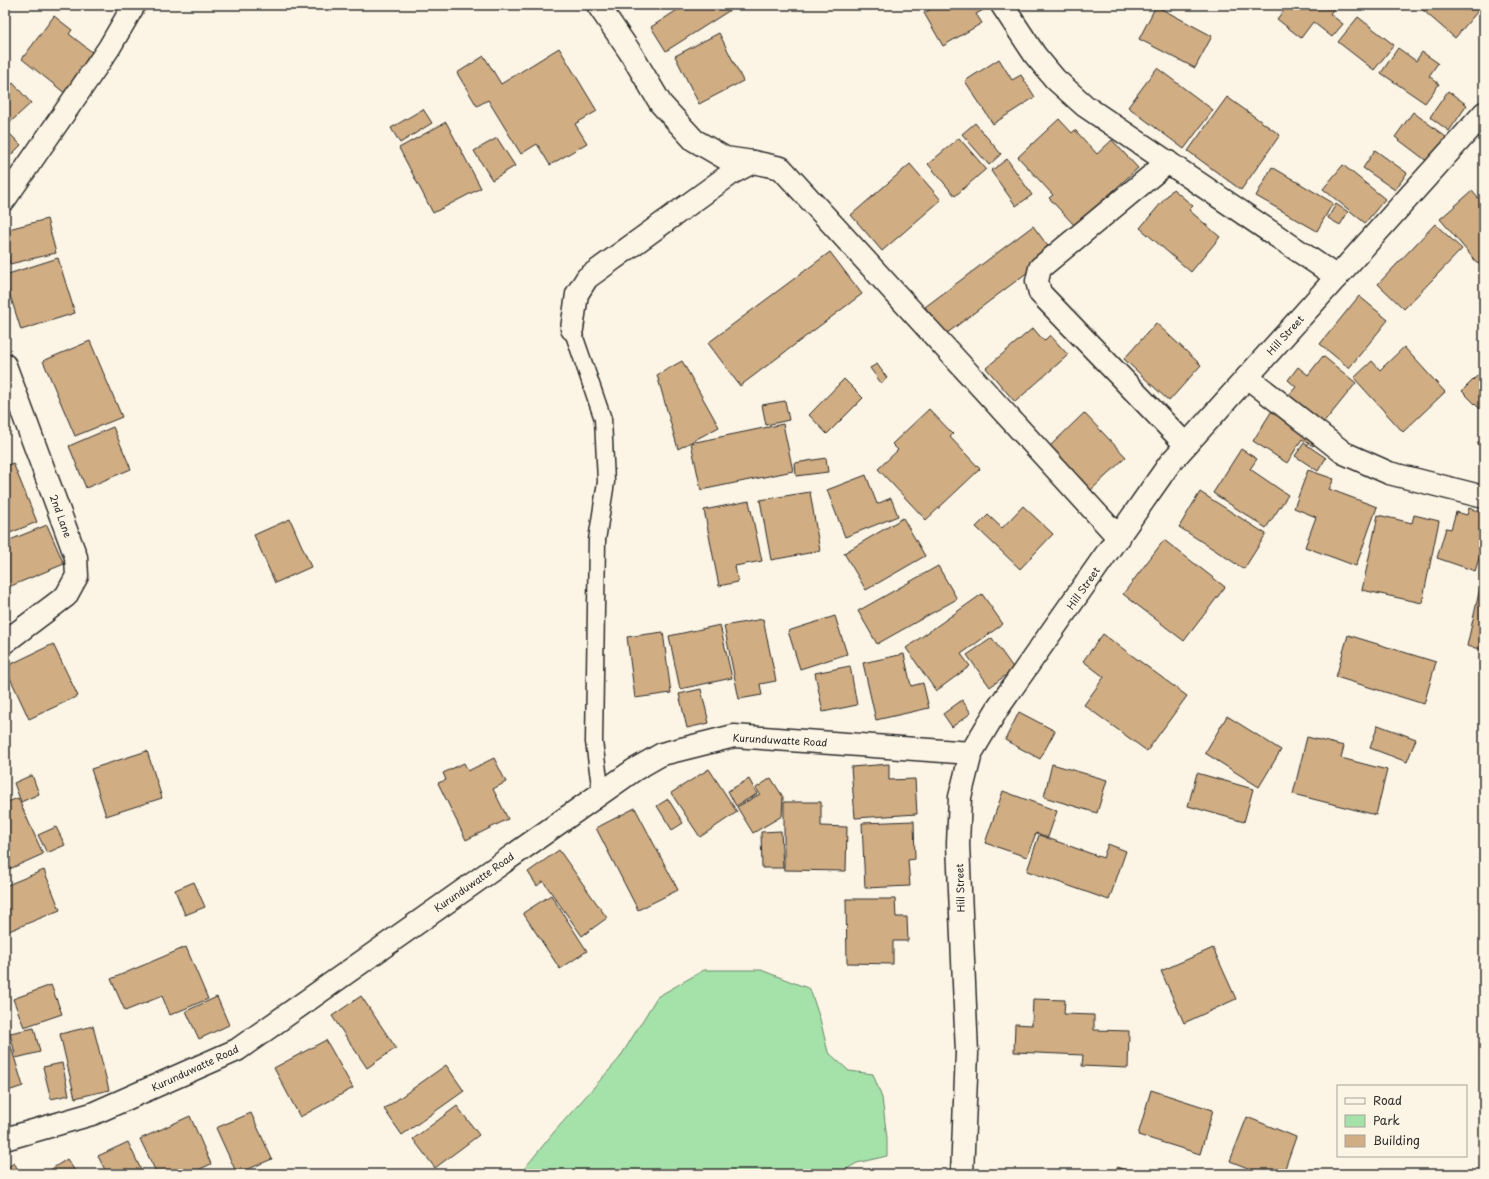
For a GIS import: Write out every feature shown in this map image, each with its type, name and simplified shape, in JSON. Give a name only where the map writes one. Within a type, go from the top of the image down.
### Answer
[{"type":"street","points":[[5,199],[109,48],[134,5]]},
{"type":"street","points":[[598,5],[630,52],[661,104],[694,140],[725,158],[781,168],[1119,538]]},
{"type":"street","points":[[1002,5],[1035,55],[1055,79],[1085,106],[1337,277]]},
{"type":"street","name":"Hill Street","points":[[962,1174],[967,1053],[958,844],[960,798],[971,754],[998,708],[1119,538],[1170,463],[1482,118]]},
{"type":"street","points":[[572,329],[577,294],[587,278],[732,173],[753,162]]},
{"type":"street","points":[[1168,162],[1040,268],[1037,282],[1040,293],[1186,445]]},
{"type":"street","name":"2nd Lane","points":[[5,365],[76,557],[77,576],[66,596],[5,642]]},
{"type":"street","points":[[1247,377],[1344,453],[1389,473],[1484,497]]},
{"type":"street","name":"Kurunduwatte Road","points":[[5,1139],[92,1114],[237,1050],[634,770],[662,754],[734,736],[971,754]]},
{"type":"lane","points":[[572,329],[603,419],[606,482],[597,540],[594,742],[601,793]]},
{"type":"green space","points":[[704,970],[761,970],[810,989],[820,1019],[828,1052],[849,1071],[873,1074],[882,1098],[887,1138],[887,1156],[857,1163],[838,1174],[520,1174],[554,1132],[619,1059],[657,997]]},
{"type":"building","points":[[685,5],[738,5],[666,51],[651,27]]},
{"type":"building","points":[[938,5],[982,5],[985,9],[976,14],[982,23],[943,46],[924,13]]},
{"type":"building","points":[[1288,5],[1336,5],[1330,14],[1343,24],[1332,37],[1313,22],[1301,38],[1277,19]]},
{"type":"building","points":[[1417,5],[1483,5],[1455,38]]},
{"type":"building","points":[[1156,6],[1212,36],[1195,68],[1139,39]]},
{"type":"building","points":[[54,16],[72,30],[69,34],[96,55],[66,94],[22,59]]},
{"type":"building","points":[[1358,17],[1394,45],[1374,70],[1338,42]]},
{"type":"building","points":[[719,33],[743,81],[699,104],[675,56]]},
{"type":"building","points":[[559,48],[597,111],[575,124],[587,143],[550,165],[537,144],[521,154],[488,100],[477,106],[457,73],[484,56],[501,84]]},
{"type":"building","points":[[1398,48],[1416,61],[1422,52],[1438,63],[1429,76],[1439,84],[1425,103],[1381,73]]},
{"type":"building","points":[[999,59],[1012,80],[1021,75],[1035,97],[993,124],[965,81]]},
{"type":"building","points":[[1157,68],[1213,110],[1184,149],[1128,107]]},
{"type":"building","points":[[13,83],[31,103],[5,127],[5,90]]},
{"type":"building","points":[[1448,91],[1467,105],[1449,131],[1430,117]]},
{"type":"building","points":[[1227,97],[1280,135],[1241,190],[1188,151]]},
{"type":"building","points":[[423,109],[432,123],[400,143],[391,128]]},
{"type":"building","points":[[1413,112],[1446,137],[1428,162],[1395,137]]},
{"type":"building","points":[[1059,119],[1072,133],[1075,130],[1097,154],[1112,140],[1138,168],[1075,226],[1049,198],[1053,195],[1018,157]]},
{"type":"building","points":[[446,122],[481,188],[433,213],[399,148]]},
{"type":"building","points":[[975,123],[1001,154],[989,165],[962,134]]},
{"type":"building","points":[[5,129],[21,145],[5,161]]},
{"type":"building","points":[[497,138],[515,166],[492,180],[474,151]]},
{"type":"building","points":[[959,138],[986,169],[955,196],[928,164]]},
{"type":"building","points":[[1375,150],[1407,173],[1395,190],[1363,168]]},
{"type":"building","points":[[1007,159],[1032,195],[1016,206],[991,171]]},
{"type":"building","points":[[910,164],[941,200],[882,251],[851,215]]},
{"type":"building","points":[[1343,165],[1385,199],[1365,223],[1323,189]]},
{"type":"building","points":[[1272,167],[1333,203],[1317,231],[1256,196]]},
{"type":"building","points":[[1173,189],[1193,206],[1189,210],[1220,237],[1191,272],[1140,228]]},
{"type":"building","points":[[1472,191],[1484,205],[1484,259],[1478,264],[1440,219]]},
{"type":"building","points":[[1336,204],[1348,212],[1340,225],[1328,218]]},
{"type":"building","points":[[47,219],[56,253],[10,264],[5,244],[5,230]]},
{"type":"building","points":[[1435,224],[1462,249],[1404,309],[1378,284]]},
{"type":"building","points":[[1033,226],[1053,253],[946,334],[925,307]]},
{"type":"building","points":[[830,252],[862,294],[740,386],[708,343]]},
{"type":"building","points":[[58,258],[75,313],[21,330],[5,275]]},
{"type":"building","points":[[1359,296],[1388,320],[1349,368],[1320,344]]},
{"type":"building","points":[[1156,323],[1201,365],[1169,401],[1124,359]]},
{"type":"building","points":[[1033,328],[1044,341],[1050,335],[1068,355],[1015,402],[986,368]]},
{"type":"building","points":[[90,341],[122,417],[75,436],[43,361]]},
{"type":"building","points":[[1404,347],[1445,392],[1403,432],[1354,378],[1372,361],[1380,370]]},
{"type":"building","points":[[1323,356],[1356,383],[1322,425],[1287,397],[1296,387],[1288,380],[1298,367],[1308,375]]},
{"type":"building","points":[[682,361],[719,427],[678,449],[657,375]]},
{"type":"building","points":[[877,364],[887,378],[881,383],[870,368]]},
{"type":"building","points":[[1484,369],[1484,413],[1462,391]]},
{"type":"building","points":[[844,379],[863,398],[827,434],[809,415]]},
{"type":"building","points":[[785,401],[789,420],[766,425],[762,405]]},
{"type":"building","points":[[929,409],[953,434],[950,437],[980,469],[926,520],[878,469],[898,450],[892,444]]},
{"type":"building","points":[[1273,409],[1318,438],[1313,446],[1302,439],[1287,463],[1253,441]]},
{"type":"building","points":[[1084,413],[1126,457],[1090,491],[1049,447]]},
{"type":"building","points":[[783,424],[793,471],[701,490],[691,443]]},
{"type":"building","points":[[113,427],[131,469],[86,488],[69,446]]},
{"type":"building","points":[[1484,436],[1484,451],[1477,443]]},
{"type":"building","points":[[1304,443],[1326,458],[1318,471],[1295,456]]},
{"type":"building","points":[[1241,449],[1257,459],[1250,469],[1288,495],[1266,528],[1213,493]]},
{"type":"building","points":[[826,458],[828,472],[796,476],[795,463]]},
{"type":"building","points":[[13,463],[37,522],[5,535],[5,466]]},
{"type":"building","points":[[1308,470],[1334,479],[1329,489],[1377,507],[1356,566],[1305,547],[1316,517],[1294,508]]},
{"type":"building","points":[[866,475],[877,504],[891,498],[898,516],[845,537],[827,490]]},
{"type":"building","points":[[810,492],[820,551],[771,560],[760,500]]},
{"type":"building","points":[[1200,492],[1266,534],[1244,569],[1179,527]]},
{"type":"building","points":[[749,501],[762,561],[735,566],[738,582],[719,586],[704,510]]},
{"type":"building","points":[[1023,506],[1053,534],[1020,569],[976,527],[988,515],[1002,528]]},
{"type":"building","points":[[1469,508],[1484,513],[1484,543],[1475,571],[1437,558],[1446,528],[1451,529],[1456,512],[1467,515]]},
{"type":"building","points":[[1378,515],[1412,523],[1414,515],[1439,521],[1422,603],[1362,590]]},
{"type":"building","points":[[903,518],[925,556],[866,590],[844,553]]},
{"type":"building","points":[[290,519],[311,567],[275,583],[254,535]]},
{"type":"building","points":[[47,525],[64,564],[6,588],[5,542]]},
{"type":"building","points":[[1164,540],[1225,587],[1184,641],[1123,594]]},
{"type":"building","points":[[938,566],[957,599],[877,644],[858,611]]},
{"type":"building","points":[[1480,588],[1484,589],[1484,650],[1467,646]]},
{"type":"building","points":[[982,594],[1003,624],[961,654],[970,666],[936,691],[906,648]]},
{"type":"building","points":[[835,616],[847,654],[800,669],[788,631]]},
{"type":"building","points":[[763,619],[776,681],[760,684],[762,695],[739,699],[724,626]]},
{"type":"building","points":[[720,625],[732,678],[680,689],[669,636]]},
{"type":"building","points":[[663,632],[671,693],[635,698],[627,637]]},
{"type":"building","points":[[1103,634],[1187,696],[1147,751],[1084,705],[1104,677],[1083,661]]},
{"type":"building","points":[[1348,635],[1436,662],[1424,704],[1336,677]]},
{"type":"building","points":[[992,638],[1014,669],[990,687],[967,655]]},
{"type":"building","points":[[53,644],[78,696],[29,719],[5,667]]},
{"type":"building","points":[[904,654],[911,686],[923,683],[929,708],[876,720],[863,663]]},
{"type":"building","points":[[850,666],[857,705],[823,712],[815,673]]},
{"type":"building","points":[[701,689],[709,723],[687,728],[679,694]]},
{"type":"building","points":[[962,700],[971,713],[952,727],[943,714]]},
{"type":"building","points":[[1019,712],[1055,731],[1040,759],[1005,740]]},
{"type":"building","points":[[1227,716],[1281,750],[1259,787],[1205,753]]},
{"type":"building","points":[[1378,725],[1416,739],[1407,762],[1370,748]]},
{"type":"building","points":[[1307,737],[1344,746],[1341,758],[1387,770],[1376,815],[1293,794]]},
{"type":"building","points":[[147,751],[162,798],[106,816],[91,769]]},
{"type":"building","points":[[494,758],[506,782],[493,789],[508,819],[466,840],[438,783],[446,780],[443,773],[464,763],[468,771]]},
{"type":"building","points":[[889,764],[889,780],[915,779],[917,814],[855,818],[851,767]]},
{"type":"building","points":[[1052,764],[1107,780],[1097,813],[1044,797]]},
{"type":"building","points":[[709,769],[737,812],[700,837],[671,793]]},
{"type":"building","points":[[1197,773],[1253,789],[1244,822],[1188,806]]},
{"type":"building","points":[[32,775],[39,794],[21,802],[14,783]]},
{"type":"building","points":[[771,778],[783,797],[782,816],[753,833],[737,807],[760,794],[756,788]]},
{"type":"building","points":[[749,779],[757,794],[736,806],[728,791]]},
{"type":"building","points":[[1003,791],[1057,811],[1048,837],[1036,833],[1027,857],[985,843]]},
{"type":"building","points":[[18,798],[43,854],[5,871],[5,803]]},
{"type":"building","points":[[668,799],[683,823],[672,830],[657,806]]},
{"type":"building","points":[[784,802],[821,802],[821,826],[847,827],[846,871],[784,870]]},
{"type":"building","points":[[635,808],[678,890],[638,910],[596,828]]},
{"type":"building","points":[[914,821],[915,859],[908,860],[910,886],[865,888],[862,823]]},
{"type":"building","points":[[56,827],[65,845],[47,853],[38,835]]},
{"type":"building","points":[[781,831],[783,868],[762,868],[761,832]]},
{"type":"building","points":[[1039,835],[1103,858],[1108,844],[1126,851],[1109,900],[1027,871]]},
{"type":"building","points":[[559,850],[607,918],[582,936],[543,881],[537,886],[528,872]]},
{"type":"building","points":[[44,870],[60,910],[9,931],[5,921],[5,886]]},
{"type":"building","points":[[194,882],[205,907],[185,915],[175,890]]},
{"type":"building","points":[[551,895],[587,951],[560,969],[523,913]]},
{"type":"building","points":[[846,899],[895,899],[896,917],[907,917],[908,941],[893,941],[893,964],[847,963]]},
{"type":"building","points":[[186,947],[208,999],[170,1015],[162,996],[125,1011],[111,979]]},
{"type":"building","points":[[1213,948],[1236,999],[1184,1023],[1161,971]]},
{"type":"building","points":[[51,985],[62,1014],[24,1027],[13,999]]},
{"type":"building","points":[[361,996],[396,1048],[367,1068],[332,1016]]},
{"type":"building","points":[[217,997],[229,1025],[199,1039],[186,1011]]},
{"type":"building","points":[[1033,999],[1065,1000],[1064,1014],[1094,1015],[1094,1030],[1129,1031],[1128,1068],[1082,1066],[1083,1055],[1014,1052],[1015,1024],[1032,1025]]},
{"type":"building","points":[[93,1026],[109,1090],[75,1098],[60,1034]]},
{"type":"building","points":[[5,1027],[23,1086],[5,1092]]},
{"type":"building","points":[[34,1028],[40,1052],[16,1058],[10,1033]]},
{"type":"building","points":[[326,1040],[353,1088],[300,1117],[274,1068]]},
{"type":"building","points":[[62,1063],[69,1095],[51,1099],[43,1067]]},
{"type":"building","points":[[446,1065],[464,1091],[402,1135],[384,1109]]},
{"type":"building","points":[[1151,1090],[1213,1110],[1200,1154],[1138,1135]]},
{"type":"building","points":[[457,1106],[479,1135],[435,1168],[413,1139]]},
{"type":"building","points":[[251,1113],[272,1159],[237,1174],[216,1128]]},
{"type":"building","points":[[190,1116],[211,1164],[189,1174],[157,1174],[140,1139]]},
{"type":"building","points":[[1247,1117],[1296,1137],[1283,1174],[1263,1174],[1230,1161]]},
{"type":"building","points":[[128,1142],[143,1174],[107,1174],[98,1156]]},
{"type":"building","points":[[67,1159],[77,1174],[44,1174]]},
{"type":"building","points":[[14,1163],[21,1174],[5,1174],[5,1169]]},
{"type":"building","points":[[1117,1167],[1135,1174],[1115,1174]]}]
